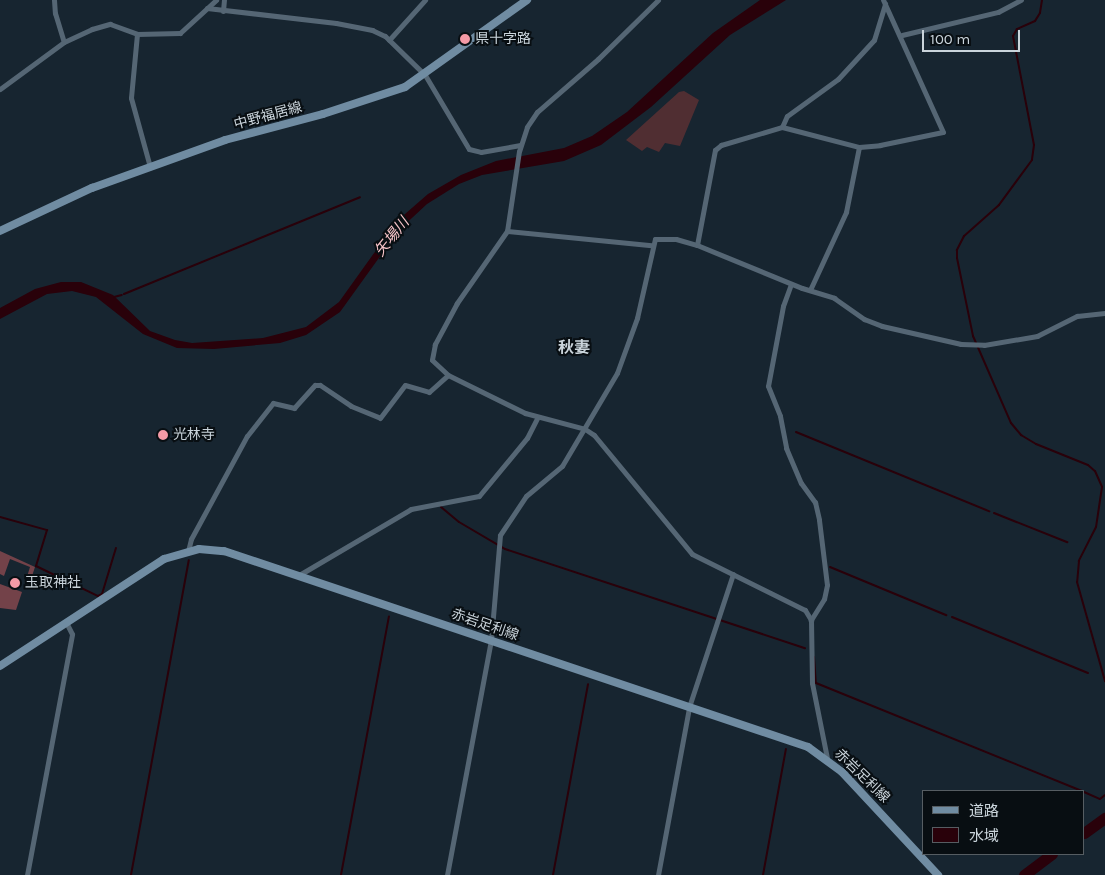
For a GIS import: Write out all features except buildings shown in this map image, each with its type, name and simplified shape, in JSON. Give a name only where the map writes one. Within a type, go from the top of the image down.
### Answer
[{"type":"main road","name":"中野福居線","points":[[0,231],[92,188],[225,140],[323,114],[386,94],[425,75],[527,0]]},
{"type":"main road","name":"赤岩足利線","points":[[0,666],[158,562],[188,551],[224,551],[795,742],[827,758],[938,875]]},
{"type":"street","points":[[54,0],[55,13],[64,42]]},
{"type":"street","points":[[0,89],[64,42],[110,24],[137,34],[180,33],[216,0]]},
{"type":"street","points":[[222,11],[224,0]]},
{"type":"street","points":[[389,40],[425,0]]},
{"type":"street","points":[[658,0],[598,60],[537,112],[520,145],[507,231],[457,303],[435,344],[432,360],[448,375],[537,418],[585,429],[615,458],[685,548],[733,574],[796,604],[811,620]]},
{"type":"street","points":[[902,35],[998,12],[1020,0]]},
{"type":"street","points":[[697,246],[716,148],[782,127],[859,147],[880,146],[944,132],[902,35],[884,2]]},
{"type":"street","points":[[782,127],[787,116],[838,79],[874,40],[884,2]]},
{"type":"street","points":[[207,8],[336,23],[372,30],[389,40],[425,75],[469,148],[481,152],[520,145]]},
{"type":"street","points":[[137,34],[130,98],[150,167]]},
{"type":"street","points":[[810,290],[846,212],[859,147]]},
{"type":"street","points":[[507,231],[651,245]]},
{"type":"street","points":[[447,875],[491,640],[500,535],[526,496],[562,466],[585,429],[630,343],[651,245],[655,239],[661,238],[697,246],[791,284],[834,298],[864,319],[882,326],[972,345],[1037,336],[1077,316],[1105,313]]},
{"type":"street","points":[[791,284],[783,306],[768,386],[780,416],[786,448],[801,483],[815,502],[819,520],[827,585],[824,599],[811,620],[812,683],[827,758]]},
{"type":"street","points":[[188,551],[191,539],[247,436],[273,403],[294,408],[315,385],[320,385],[351,406],[380,418],[405,385],[429,392],[448,375]]},
{"type":"street","points":[[299,575],[411,509],[480,496],[527,438],[537,418]]},
{"type":"street","points":[[658,875],[689,707],[733,574]]},
{"type":"street","points":[[27,875],[72,634],[66,622]]},
{"type":"shaded area","points":[[684,91],[699,100],[680,146],[665,143],[659,152],[647,147],[642,151],[626,140],[679,92]]},
{"type":"shaded area","points":[[0,551],[35,567],[30,582],[26,580],[30,567],[10,559],[4,576],[0,574]]},
{"type":"shaded area","points":[[0,584],[22,592],[16,610],[0,608]]},
{"type":"water","name":"矢場川","points":[[760,0],[786,0],[730,35],[651,107],[601,145],[564,161],[482,175],[459,184],[427,204],[399,230],[340,312],[306,335],[280,343],[214,349],[177,348],[143,334],[96,297],[72,291],[47,294],[0,319],[0,308],[35,289],[61,282],[81,282],[113,295],[150,331],[175,340],[192,343],[263,338],[306,327],[339,302],[397,221],[428,194],[461,175],[496,161],[564,148],[592,136],[627,112],[713,33]]},
{"type":"waterway","points":[[1042,0],[1040,13],[1035,21],[1017,29],[1013,36],[1034,145],[1032,160],[999,205],[964,236],[957,250],[957,258],[973,336],[1011,423],[1021,435],[1036,444],[1088,465],[1095,471],[1102,487],[1096,527],[1079,561],[1077,582],[1105,681]]},
{"type":"waterway","points":[[124,294],[360,197]]},
{"type":"waterway","points":[[114,297],[122,295]]},
{"type":"waterway","points":[[796,432],[989,511]]},
{"type":"waterway","points":[[441,507],[459,522],[505,549],[805,648]]},
{"type":"waterway","points":[[994,513],[1067,542]]},
{"type":"waterway","points":[[0,517],[47,530],[36,566],[98,596],[102,594],[116,548]]},
{"type":"waterway","points":[[131,875],[189,560]]},
{"type":"waterway","points":[[830,567],[946,615]]},
{"type":"waterway","points":[[341,875],[389,616]]},
{"type":"waterway","points":[[952,617],[1088,673]]},
{"type":"waterway","points":[[814,657],[816,683],[1080,790]]},
{"type":"waterway","points":[[553,875],[588,684]]},
{"type":"waterway","points":[[763,875],[786,749]]},
{"type":"waterway","points":[[1085,792],[1100,799],[1105,795]]},
{"type":"waterway","points":[[1085,832],[1105,818]]},
{"type":"waterway","points":[[1024,875],[1051,855]]},
{"type":"place","name":"県十字路","points":[[465,39]]},
{"type":"place","name":"光林寺","points":[[163,435]]},
{"type":"place","name":"玉取神社","points":[[15,583]]},
{"type":"district","name":"秋妻","points":[[574,348]]}]
